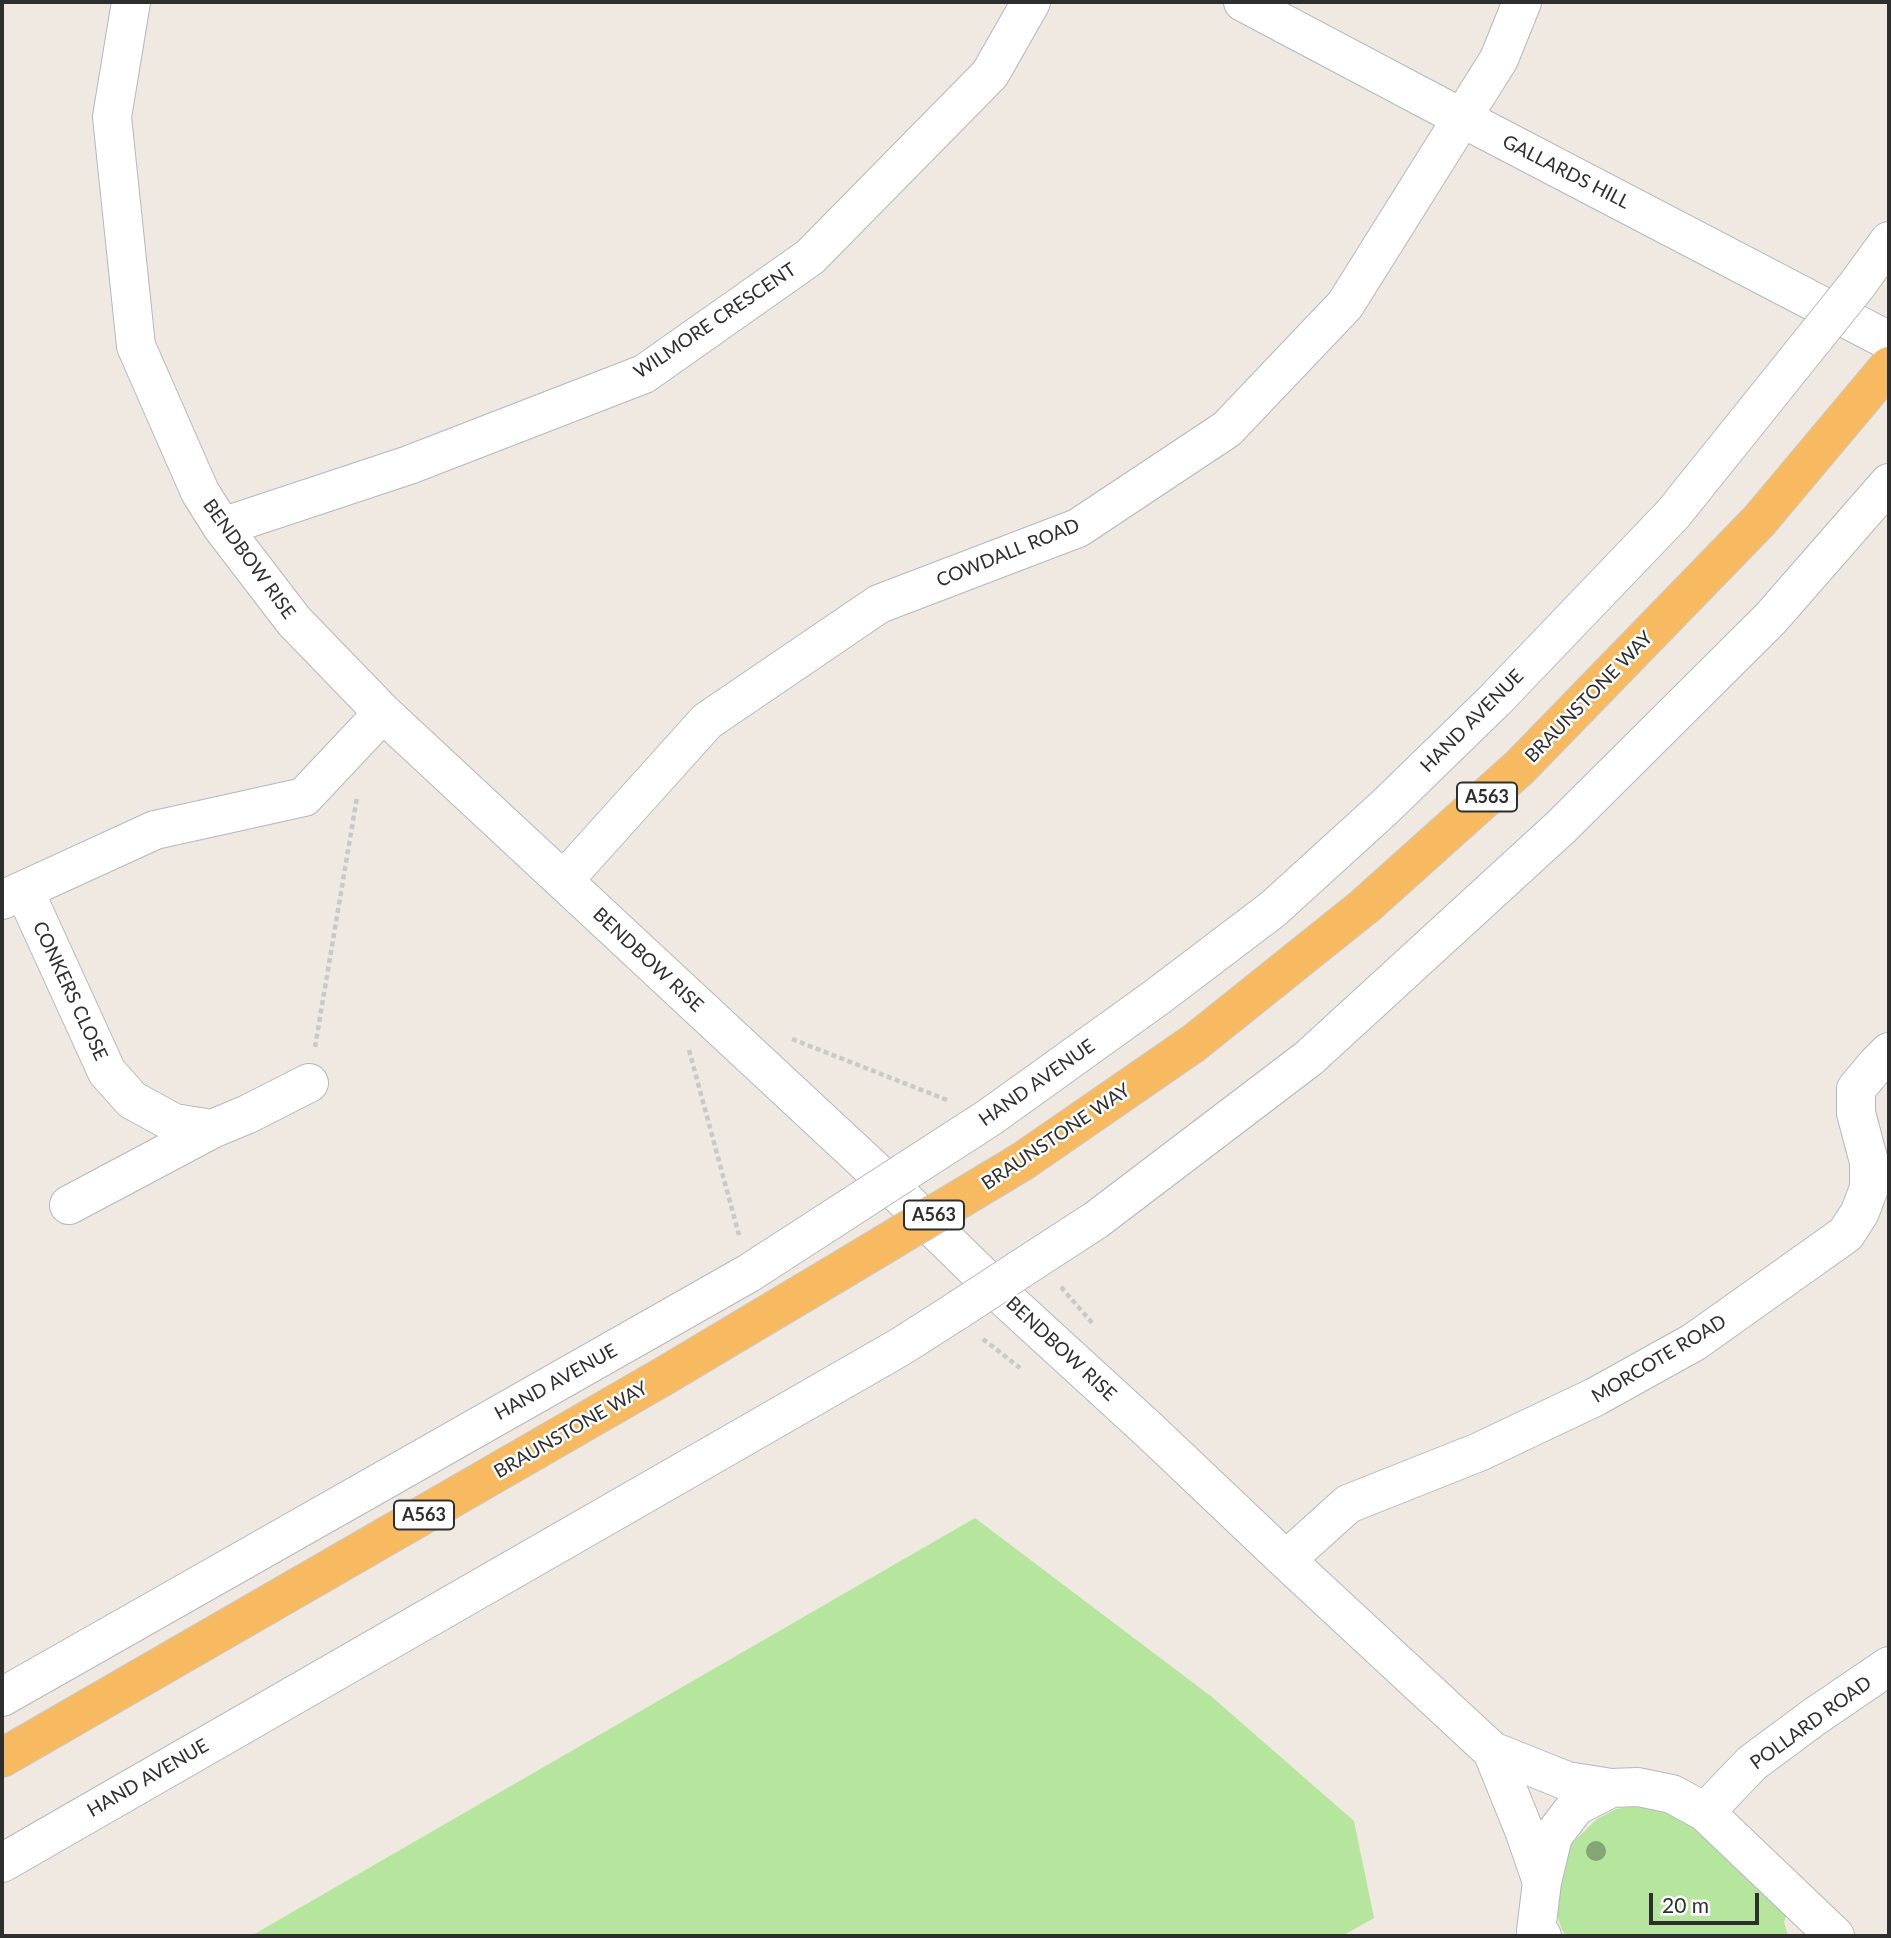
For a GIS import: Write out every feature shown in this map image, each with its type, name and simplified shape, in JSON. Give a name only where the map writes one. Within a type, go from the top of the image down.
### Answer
[{"type":"highway","name":"BRAUNSTONE WAY","points":[[2,1758],[497,1473],[845,1268],[1023,1161],[1194,1043],[1365,906],[1520,767],[1759,522],[1889,366]]},
{"type":"street","name":"BENDBOW RISE","points":[[131,2],[111,117],[136,346],[200,492],[222,527],[294,621],[383,713],[873,1169],[1007,1300],[1492,1751],[1567,1781],[1611,1788],[1638,1787],[1672,1794],[1705,1812],[1836,1936]]},
{"type":"street","name":"WILMORE CRESCENT","points":[[222,527],[409,465],[644,373],[810,257],[990,74],[1031,2]]},
{"type":"street","name":"GALLARDS HILL","points":[[1243,2],[1889,341]]},
{"type":"street","name":"COWDALL ROAD","points":[[564,880],[707,721],[776,674],[879,604],[1078,528],[1227,429],[1345,305],[1499,59],[1522,2]]},
{"type":"street","name":"HAND AVENUE","points":[[2,1697],[749,1273],[990,1117],[1157,997],[1273,909],[1385,807],[1495,700],[1673,514],[1857,285],[1889,241]]},
{"type":"street","name":"HAND AVENUE","points":[[2,1863],[888,1354],[1096,1220],[1309,1058],[1561,827],[1771,618],[1889,483]]},
{"type":"street","points":[[13,895],[155,830],[304,797],[383,713]]},
{"type":"street","name":"CONKERS CLOSE","points":[[13,895],[107,1072],[132,1100],[174,1123],[212,1129]]},
{"type":"street","name":"MORCOTE ROAD","points":[[1286,1560],[1348,1504],[1491,1447],[1595,1397],[1694,1342],[1846,1234],[1860,1212],[1870,1188],[1869,1162],[1856,1113],[1856,1089],[1889,1052]]},
{"type":"street","points":[[69,1205],[212,1129],[309,1083]]},
{"type":"street","name":"POLLARD ROAD","points":[[1705,1812],[1752,1763],[1889,1666]]},
{"type":"street","name":"BENDBOW RISE","points":[[1492,1751],[1542,1882]]},
{"type":"street","name":"BENDBOW RISE","points":[[1538,1935],[1542,1882],[1553,1836],[1576,1806],[1611,1788]]},
{"type":"path","points":[[309,1083],[357,796],[330,769]]},
{"type":"green space","points":[[975,1518],[1212,1697],[1354,1821],[1374,1918],[1342,1936],[251,1936]]},
{"type":"green space","points":[[1637,1806],[1679,1815],[1697,1828],[1787,1913],[1784,1922],[1788,1936],[1566,1936],[1555,1908],[1570,1845],[1597,1819],[1616,1809]]}]
